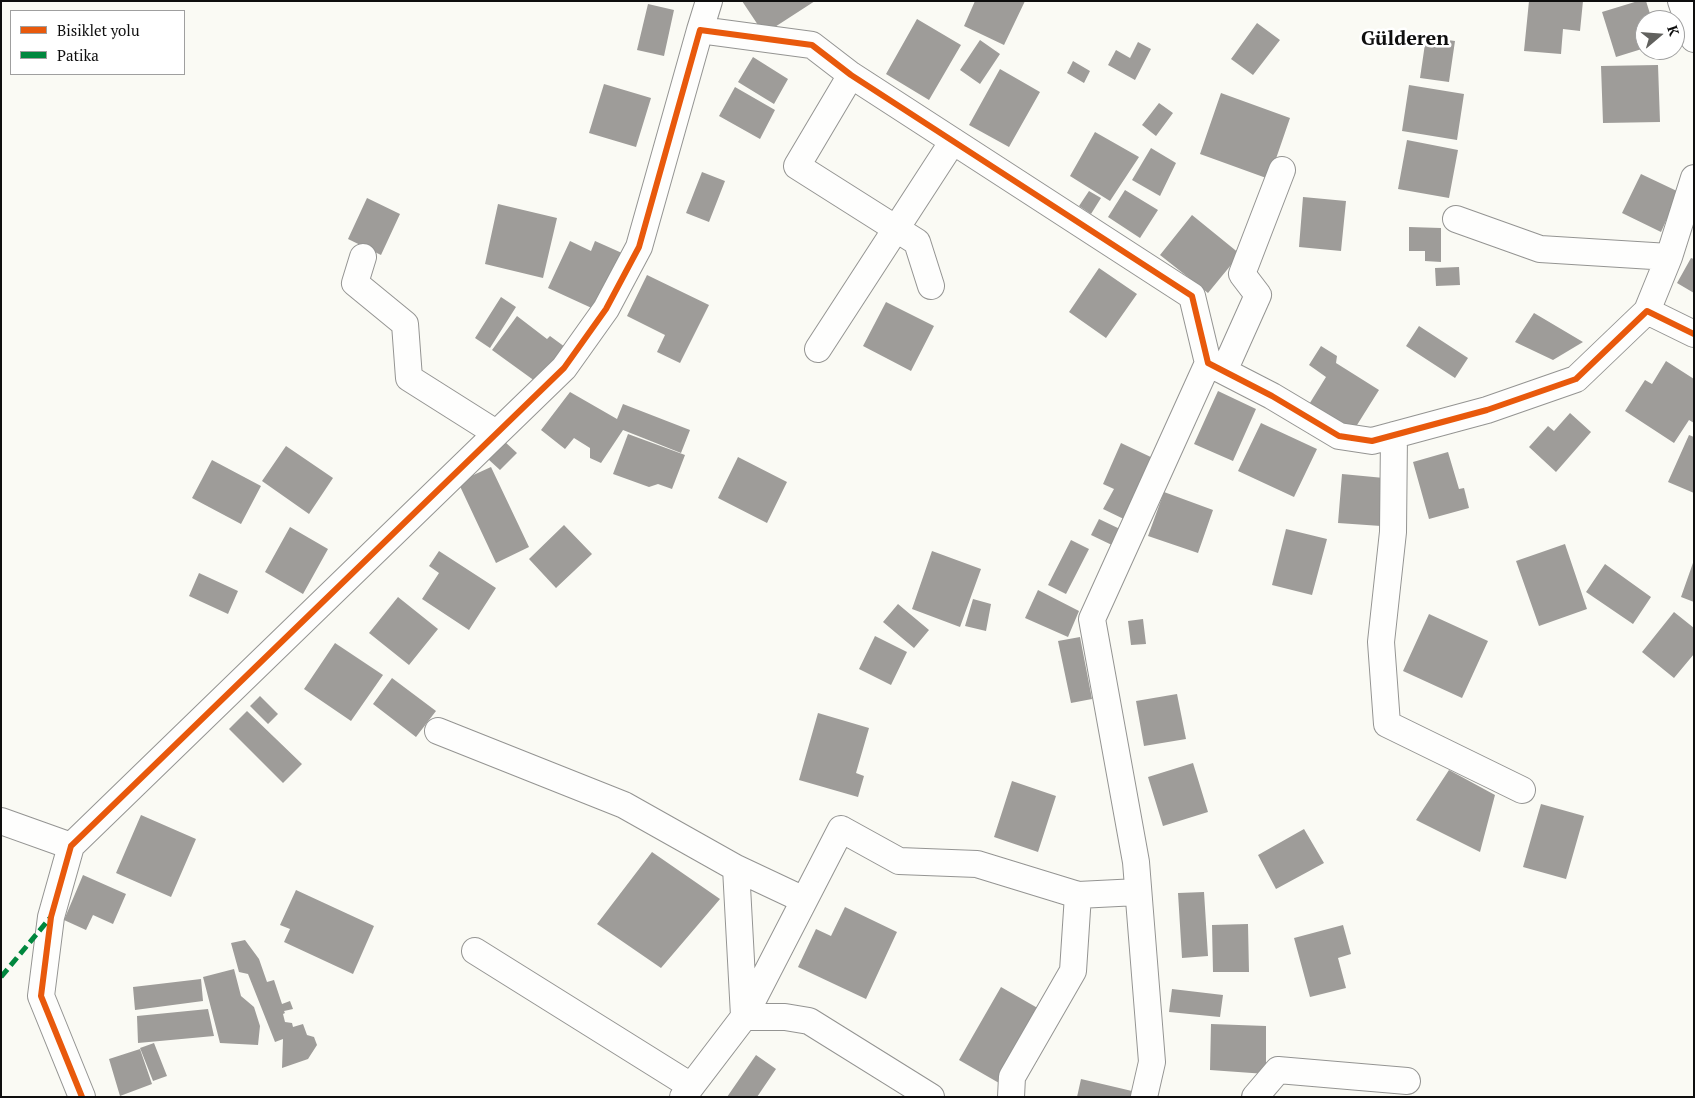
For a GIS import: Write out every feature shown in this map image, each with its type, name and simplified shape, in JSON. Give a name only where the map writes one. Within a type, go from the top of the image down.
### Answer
[{"type":"street","points":[[82,1097],[41,996],[51,917],[72,846],[564,368],[606,309],[639,247],[709,1]]},
{"type":"street","points":[[1681,1],[1694,39]]},
{"type":"street","points":[[700,30],[812,45],[851,75],[1192,296],[1216,367],[1272,396],[1339,436],[1372,441],[1487,410],[1576,380],[1647,311],[1669,256],[1694,178]]},
{"type":"street","points":[[851,75],[797,166],[917,242],[931,286]]},
{"type":"street","points":[[818,349],[953,141]]},
{"type":"street","points":[[1144,1097],[1152,1062],[1136,862],[1092,619],[1216,367],[1258,295],[1242,274],[1282,170]]},
{"type":"street","points":[[1456,220],[1540,249],[1669,256]]},
{"type":"street","points":[[363,257],[355,283],[405,324],[410,378],[496,433]]},
{"type":"street","points":[[1647,311],[1694,334]]},
{"type":"street","points":[[1394,435],[1393,532],[1381,642],[1387,724],[1522,790]]},
{"type":"street","points":[[438,731],[624,805],[736,868],[804,900]]},
{"type":"street","points":[[1,821],[72,846]]},
{"type":"street","points":[[475,951],[687,1091],[744,1017],[841,829],[899,861],[977,864],[1078,895],[1138,892]]},
{"type":"street","points":[[736,868],[744,1017]]},
{"type":"street","points":[[1011,1097],[1012,1077],[1073,971],[1078,895]]},
{"type":"street","points":[[744,1017],[785,1016],[810,1021],[931,1097]]},
{"type":"street","points":[[1255,1097],[1278,1070],[1407,1082]]},
{"type":"building","points":[[742,1],[815,1],[764,34]]},
{"type":"building","points":[[975,1],[1025,1],[1004,45],[964,26]]},
{"type":"building","points":[[1529,1],[1583,1],[1580,31],[1563,29],[1561,54],[1524,51]]},
{"type":"building","points":[[1638,1],[1646,1],[1649,10],[1635,10],[1635,51],[1616,57],[1602,12]]},
{"type":"building","points":[[648,4],[674,10],[664,56],[637,50]]},
{"type":"building","points":[[917,19],[961,45],[929,100],[886,74]]},
{"type":"building","points":[[1257,23],[1280,40],[1253,75],[1231,59]]},
{"type":"building","points":[[1426,37],[1455,41],[1449,82],[1420,78]]},
{"type":"building","points":[[980,40],[1000,54],[980,84],[960,70]]},
{"type":"building","points":[[1138,42],[1151,49],[1135,80],[1108,65],[1116,50],[1130,58]]},
{"type":"building","points":[[753,57],[788,79],[774,104],[738,82]]},
{"type":"building","points":[[1073,61],[1090,71],[1084,83],[1067,73]]},
{"type":"building","points":[[1658,65],[1660,122],[1603,123],[1601,66]]},
{"type":"building","points":[[1000,69],[1040,92],[1009,147],[969,125]]},
{"type":"building","points":[[604,84],[651,98],[636,147],[589,133]]},
{"type":"building","points":[[1409,85],[1464,94],[1457,140],[1402,131]]},
{"type":"building","points":[[735,87],[775,110],[760,139],[719,116]]},
{"type":"building","points":[[1221,93],[1290,118],[1269,179],[1200,154]]},
{"type":"building","points":[[1159,103],[1173,113],[1156,136],[1142,125]]},
{"type":"building","points":[[1095,132],[1139,157],[1110,201],[1070,176]]},
{"type":"building","points":[[1407,140],[1458,150],[1449,198],[1398,189]]},
{"type":"building","points":[[1151,148],[1176,163],[1160,196],[1132,180]]},
{"type":"building","points":[[702,172],[725,181],[709,222],[686,213]]},
{"type":"building","points":[[1641,174],[1679,192],[1661,232],[1622,213]]},
{"type":"building","points":[[1125,190],[1158,210],[1140,238],[1108,217]]},
{"type":"building","points":[[1089,191],[1101,198],[1091,214],[1079,206]]},
{"type":"building","points":[[1303,197],[1346,201],[1341,251],[1299,247]]},
{"type":"building","points":[[367,198],[400,214],[381,255],[348,239]]},
{"type":"building","points":[[498,204],[557,218],[543,278],[485,264]]},
{"type":"building","points":[[1192,215],[1240,254],[1208,293],[1160,255]]},
{"type":"building","points":[[1409,227],[1441,228],[1441,262],[1425,261],[1425,251],[1409,251]]},
{"type":"building","points":[[570,241],[591,251],[595,241],[622,253],[596,310],[548,288]]},
{"type":"building","points":[[1691,258],[1694,259],[1694,293],[1677,283]]},
{"type":"building","points":[[1459,267],[1460,285],[1436,286],[1435,268]]},
{"type":"building","points":[[1099,268],[1137,294],[1106,338],[1069,312]]},
{"type":"building","points":[[647,275],[709,305],[680,363],[657,352],[665,335],[627,316]]},
{"type":"building","points":[[501,297],[516,307],[490,348],[475,338]]},
{"type":"building","points":[[886,302],[934,326],[911,371],[863,346]]},
{"type":"building","points":[[1534,313],[1583,342],[1553,360],[1515,342]]},
{"type":"building","points":[[517,316],[547,339],[550,336],[565,347],[539,384],[492,350]]},
{"type":"building","points":[[1419,326],[1468,358],[1455,378],[1406,346]]},
{"type":"building","points":[[1321,346],[1337,356],[1336,363],[1379,390],[1352,433],[1308,406],[1326,377],[1309,365]]},
{"type":"building","points":[[1666,361],[1694,379],[1694,423],[1689,420],[1674,443],[1625,411],[1645,380],[1652,384]]},
{"type":"building","points":[[1218,391],[1256,409],[1233,461],[1194,444]]},
{"type":"building","points":[[570,392],[617,419],[623,404],[690,430],[681,453],[623,430],[601,463],[590,458],[590,448],[574,438],[565,449],[541,430]]},
{"type":"building","points":[[1570,413],[1591,432],[1556,472],[1529,447],[1548,426],[1554,431]]},
{"type":"building","points":[[1261,423],[1317,449],[1294,497],[1238,471]]},
{"type":"building","points":[[628,434],[685,455],[672,489],[658,484],[649,487],[613,474]]},
{"type":"building","points":[[1689,435],[1694,437],[1694,493],[1668,482]]},
{"type":"building","points":[[504,441],[517,453],[500,470],[488,459]]},
{"type":"building","points":[[1121,443],[1155,459],[1130,522],[1103,509],[1114,489],[1103,484]]},
{"type":"building","points":[[286,446],[333,478],[309,514],[262,481]]},
{"type":"building","points":[[1448,452],[1459,489],[1464,488],[1469,508],[1429,519],[1413,462]]},
{"type":"building","points":[[738,457],[787,482],[767,523],[718,498]]},
{"type":"building","points":[[212,460],[261,486],[241,524],[192,498]]},
{"type":"building","points":[[491,467],[529,547],[496,563],[458,482]]},
{"type":"building","points":[[1342,474],[1384,478],[1381,526],[1338,523]]},
{"type":"building","points":[[1164,492],[1213,510],[1198,553],[1148,536]]},
{"type":"building","points":[[1099,519],[1122,530],[1114,546],[1091,535]]},
{"type":"building","points":[[564,525],[592,554],[556,588],[529,559]]},
{"type":"building","points":[[290,527],[328,549],[303,594],[265,572]]},
{"type":"building","points":[[1286,529],[1327,539],[1312,595],[1272,585]]},
{"type":"building","points":[[1071,540],[1089,549],[1066,594],[1048,585]]},
{"type":"building","points":[[1565,544],[1587,609],[1539,626],[1516,561]]},
{"type":"building","points":[[439,551],[496,588],[469,630],[422,599],[439,573],[429,566]]},
{"type":"building","points":[[932,551],[981,569],[960,627],[912,609]]},
{"type":"building","points":[[1694,560],[1694,602],[1681,597]]},
{"type":"building","points":[[1605,564],[1651,597],[1633,624],[1586,592]]},
{"type":"building","points":[[199,573],[238,591],[228,614],[189,596]]},
{"type":"building","points":[[1038,590],[1079,611],[1068,637],[1025,618]]},
{"type":"building","points":[[398,597],[438,629],[409,665],[369,633]]},
{"type":"building","points":[[973,599],[991,604],[986,631],[965,626]]},
{"type":"building","points":[[898,604],[929,630],[914,648],[883,622]]},
{"type":"building","points":[[1674,612],[1694,628],[1694,654],[1674,678],[1642,652]]},
{"type":"building","points":[[1429,614],[1488,641],[1462,698],[1403,671]]},
{"type":"building","points":[[1143,619],[1146,644],[1131,645],[1128,621]]},
{"type":"building","points":[[875,636],[907,652],[891,685],[859,669]]},
{"type":"building","points":[[1080,637],[1092,699],[1071,703],[1058,641]]},
{"type":"building","points":[[335,643],[383,675],[351,721],[304,689]]},
{"type":"building","points":[[392,678],[436,711],[416,737],[373,704]]},
{"type":"building","points":[[1177,694],[1186,739],[1144,746],[1136,701]]},
{"type":"building","points":[[260,696],[278,714],[268,724],[250,706]]},
{"type":"building","points":[[247,711],[302,764],[283,783],[229,729]]},
{"type":"building","points":[[818,713],[869,728],[856,773],[864,776],[858,797],[799,780]]},
{"type":"building","points":[[1193,763],[1208,812],[1163,826],[1148,777]]},
{"type":"building","points":[[1449,770],[1495,795],[1480,852],[1416,820]]},
{"type":"building","points":[[1012,781],[1056,796],[1038,852],[994,837]]},
{"type":"building","points":[[1541,804],[1584,816],[1566,879],[1523,867]]},
{"type":"building","points":[[141,815],[196,839],[171,897],[116,873]]},
{"type":"building","points":[[1304,829],[1324,863],[1276,889],[1258,855]]},
{"type":"building","points":[[652,852],[720,899],[661,968],[597,924]]},
{"type":"building","points":[[83,875],[126,894],[113,924],[93,915],[86,930],[64,920]]},
{"type":"building","points":[[296,890],[374,926],[353,974],[284,942],[290,929],[280,925]]},
{"type":"building","points":[[1204,892],[1208,956],[1182,958],[1178,893]]},
{"type":"building","points":[[845,907],[897,932],[866,999],[798,967],[816,929],[831,936]]},
{"type":"building","points":[[1248,924],[1249,972],[1213,972],[1212,925]]},
{"type":"building","points":[[1343,925],[1351,954],[1338,958],[1346,988],[1310,997],[1294,938]]},
{"type":"building","points":[[245,940],[259,959],[267,982],[274,980],[282,1004],[290,1001],[293,1009],[284,1011],[285,1022],[292,1023],[293,1027],[303,1024],[307,1035],[314,1037],[317,1045],[308,1059],[282,1068],[283,1039],[275,1042],[248,974],[239,972],[231,943]]},
{"type":"building","points":[[234,969],[241,996],[254,1007],[260,1026],[258,1045],[220,1043],[203,977]]},
{"type":"building","points":[[201,979],[203,1001],[135,1010],[133,987]]},
{"type":"building","points":[[1001,987],[1048,1014],[1006,1087],[959,1060]]},
{"type":"building","points":[[1172,989],[1223,995],[1220,1017],[1169,1012]]},
{"type":"building","points":[[208,1009],[214,1036],[138,1043],[137,1016]]},
{"type":"building","points":[[1211,1024],[1266,1026],[1266,1074],[1210,1070]]},
{"type":"building","points":[[154,1043],[167,1076],[153,1081],[140,1048]]},
{"type":"building","points":[[140,1049],[152,1084],[120,1096],[109,1059]]},
{"type":"building","points":[[756,1055],[776,1069],[757,1097],[727,1097]]},
{"type":"building","points":[[1081,1079],[1132,1091],[1131,1097],[1077,1097]]},
{"type":"marked path","points":[[1,977],[50,918]]},
{"type":"cycle path","points":[[82,1097],[41,996],[51,917],[71,846],[564,368],[606,309],[639,247],[700,30],[812,45],[851,75],[1192,296],[1208,363],[1272,396],[1339,436],[1372,441],[1487,410],[1576,379],[1647,311],[1694,334]]},
{"type":"district","name":"Gülderen","points":[[1405,39]]}]
